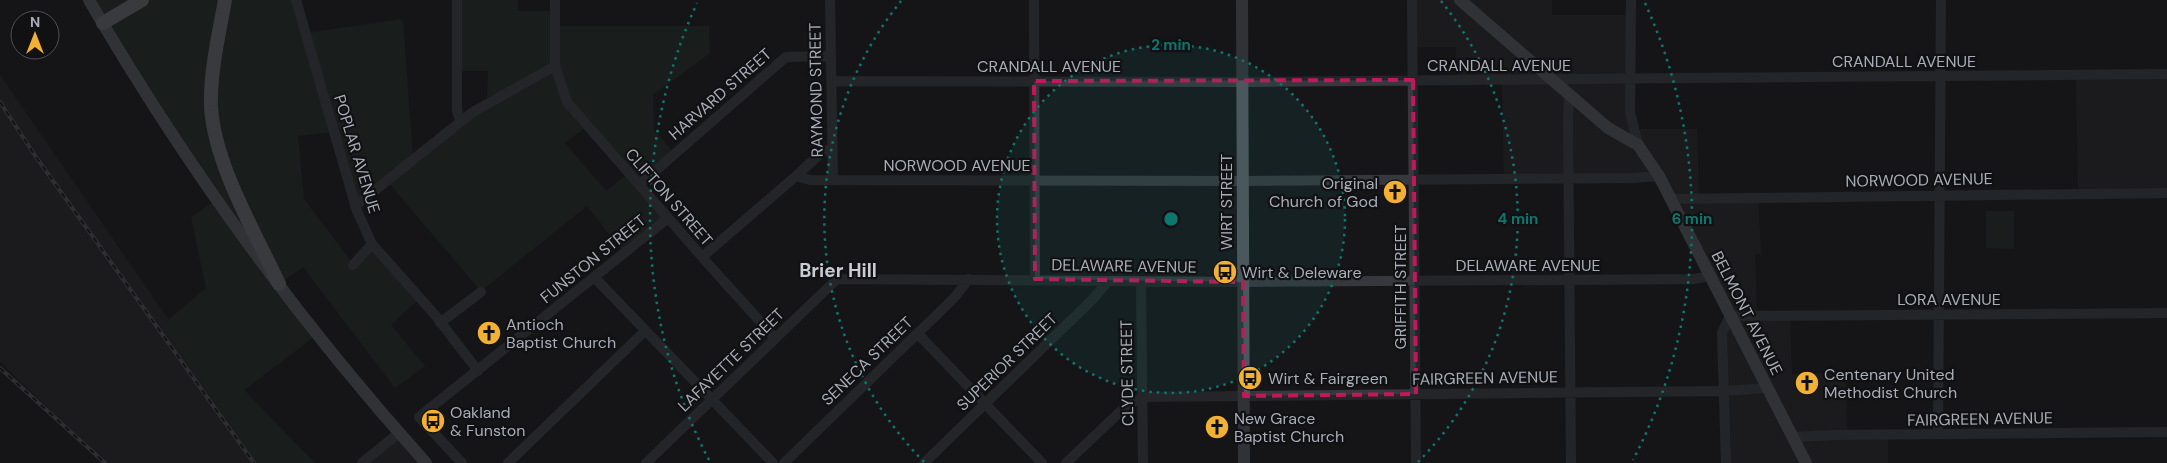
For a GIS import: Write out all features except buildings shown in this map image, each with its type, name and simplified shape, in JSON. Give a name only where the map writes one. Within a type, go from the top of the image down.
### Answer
[{"type":"highway","points":[[103,23],[142,0]]},
{"type":"highway","points":[[225,0],[212,82],[214,126],[230,180],[279,284]]},
{"type":"main road","points":[[89,0],[187,155],[279,284],[399,433],[426,463]]},
{"type":"main road","name":"WIRT STREET","points":[[1242,0],[1244,463]]},
{"type":"main road","name":"BELMONT AVENUE","points":[[1460,0],[1608,128],[1638,144],[1659,176],[1806,463]]},
{"type":"street","name":"POPLAR AVENUE","points":[[296,0],[355,206],[372,244],[440,323],[478,371]]},
{"type":"street","points":[[457,0],[457,110],[461,122]]},
{"type":"street","name":"CLIFTON STREET","points":[[555,0],[555,66],[568,102],[775,338]]},
{"type":"street","name":"RAYMOND STREET","points":[[830,0],[833,180]]},
{"type":"street","points":[[1034,0],[1035,279]]},
{"type":"street","name":"GRIFFITH STREET","points":[[1412,0],[1416,463]]},
{"type":"street","points":[[1631,0],[1630,112],[1638,144]]},
{"type":"street","points":[[1938,434],[1941,0]]},
{"type":"street","name":"HARVARD STREET","points":[[639,185],[786,57],[831,56]]},
{"type":"street","points":[[355,206],[461,122],[555,66]]},
{"type":"street","name":"CRANDALL AVENUE","points":[[832,81],[1243,82],[2167,74]]},
{"type":"street","points":[[1569,94],[1570,463]]},
{"type":"street","points":[[702,257],[821,153],[832,148]]},
{"type":"street","name":"NORWOOD AVENUE","points":[[796,176],[810,180],[1035,181],[1568,179]]},
{"type":"street","points":[[1568,179],[1659,176]]},
{"type":"street","name":"NORWOOD AVENUE","points":[[1671,199],[2167,193]]},
{"type":"street","name":"FUNSTON STREET","points":[[462,463],[419,417],[668,218]]},
{"type":"street","points":[[353,264],[372,244]]},
{"type":"street","name":"DELAWARE AVENUE","points":[[837,279],[1243,282],[1569,280],[1694,278],[1710,276]]},
{"type":"street","points":[[594,277],[773,463]]},
{"type":"street","name":"LAFAYETTE STREET","points":[[646,463],[837,279]]},
{"type":"street","name":"SENECA STREET","points":[[784,463],[918,334],[965,287],[969,279]]},
{"type":"street","name":"SUPERIOR STREET","points":[[924,463],[1093,300],[1108,281]]},
{"type":"street","name":"CLYDE STREET","points":[[1141,282],[1143,463]]},
{"type":"street","points":[[440,323],[481,292]]},
{"type":"street","name":"LORA AVENUE","points":[[1730,316],[2167,313]]},
{"type":"street","points":[[1726,463],[1722,332],[1730,316]]},
{"type":"street","points":[[508,463],[645,331]]},
{"type":"street","points":[[918,334],[1042,463]]},
{"type":"street","name":"FAIRGREEN AVENUE","points":[[1142,397],[1724,391],[1767,388]]},
{"type":"street","points":[[1066,463],[1126,406],[1142,397]]},
{"type":"street","name":"FAIRGREEN AVENUE","points":[[1792,437],[1834,434],[2167,432]]},
{"type":"street","points":[[362,463],[399,433]]},
{"type":"highlighted area","points":[[1413,80],[1416,394],[1244,396],[1243,282],[1035,279],[1034,81]]},
{"type":"shaded area","points":[[89,0],[222,0],[209,80],[218,123],[217,85],[230,0],[296,0],[306,33],[403,19],[413,159],[487,104],[488,71],[457,71],[457,0],[518,0],[518,11],[555,11],[555,26],[709,26],[710,53],[653,95],[654,130],[675,154],[639,185],[668,218],[624,253],[587,206],[481,291],[387,181],[355,206],[334,132],[298,136],[304,199],[353,264],[372,244],[420,298],[391,325],[425,366],[395,388],[303,267],[279,284],[318,334],[244,390],[315,463],[256,463],[162,325],[206,288],[191,217],[217,199]],"holes":[[[587,126],[628,174],[606,191],[565,143]]]},
{"type":"shaded area","points":[[1412,0],[1552,0],[1552,15],[1631,15],[1633,129],[1697,129],[1699,197],[1758,197],[1761,254],[1755,254],[1757,316],[1790,316],[1792,374],[1846,373],[1847,435],[1888,435],[1888,463],[1726,463],[1722,333],[1730,316],[1659,176],[1504,179],[1502,80],[1457,80],[1456,47],[1413,47]]},
{"type":"shaded area","points":[[2167,74],[2167,193],[2078,194],[2076,75]]},
{"type":"shaded area","points":[[0,75],[267,463],[105,463],[0,362]]},
{"type":"shaded area","points":[[1986,211],[2014,211],[2014,249],[1986,248]]},
{"type":"shaded area","points":[[399,433],[426,463],[362,463]]},
{"type":"railway","points":[[0,102],[36,157],[254,463]]},
{"type":"railway","points":[[0,368],[105,463]]},
{"type":"place","name":"Original Church of God","points":[[1395,192]]},
{"type":"place","name":"Wirt & Deleware","points":[[1225,272]]},
{"type":"place","name":"Antioch Baptist Church","points":[[489,333]]},
{"type":"place","name":"Wirt & Fairgreen","points":[[1250,378]]},
{"type":"place","name":"Centenary United Methodist Church","points":[[1807,383]]},
{"type":"place","name":"Oakland & Funston","points":[[433,421]]},
{"type":"place","name":"New Grace Baptist Church","points":[[1217,427]]},
{"type":"district","name":"Brier Hill","points":[[838,270]]}]
